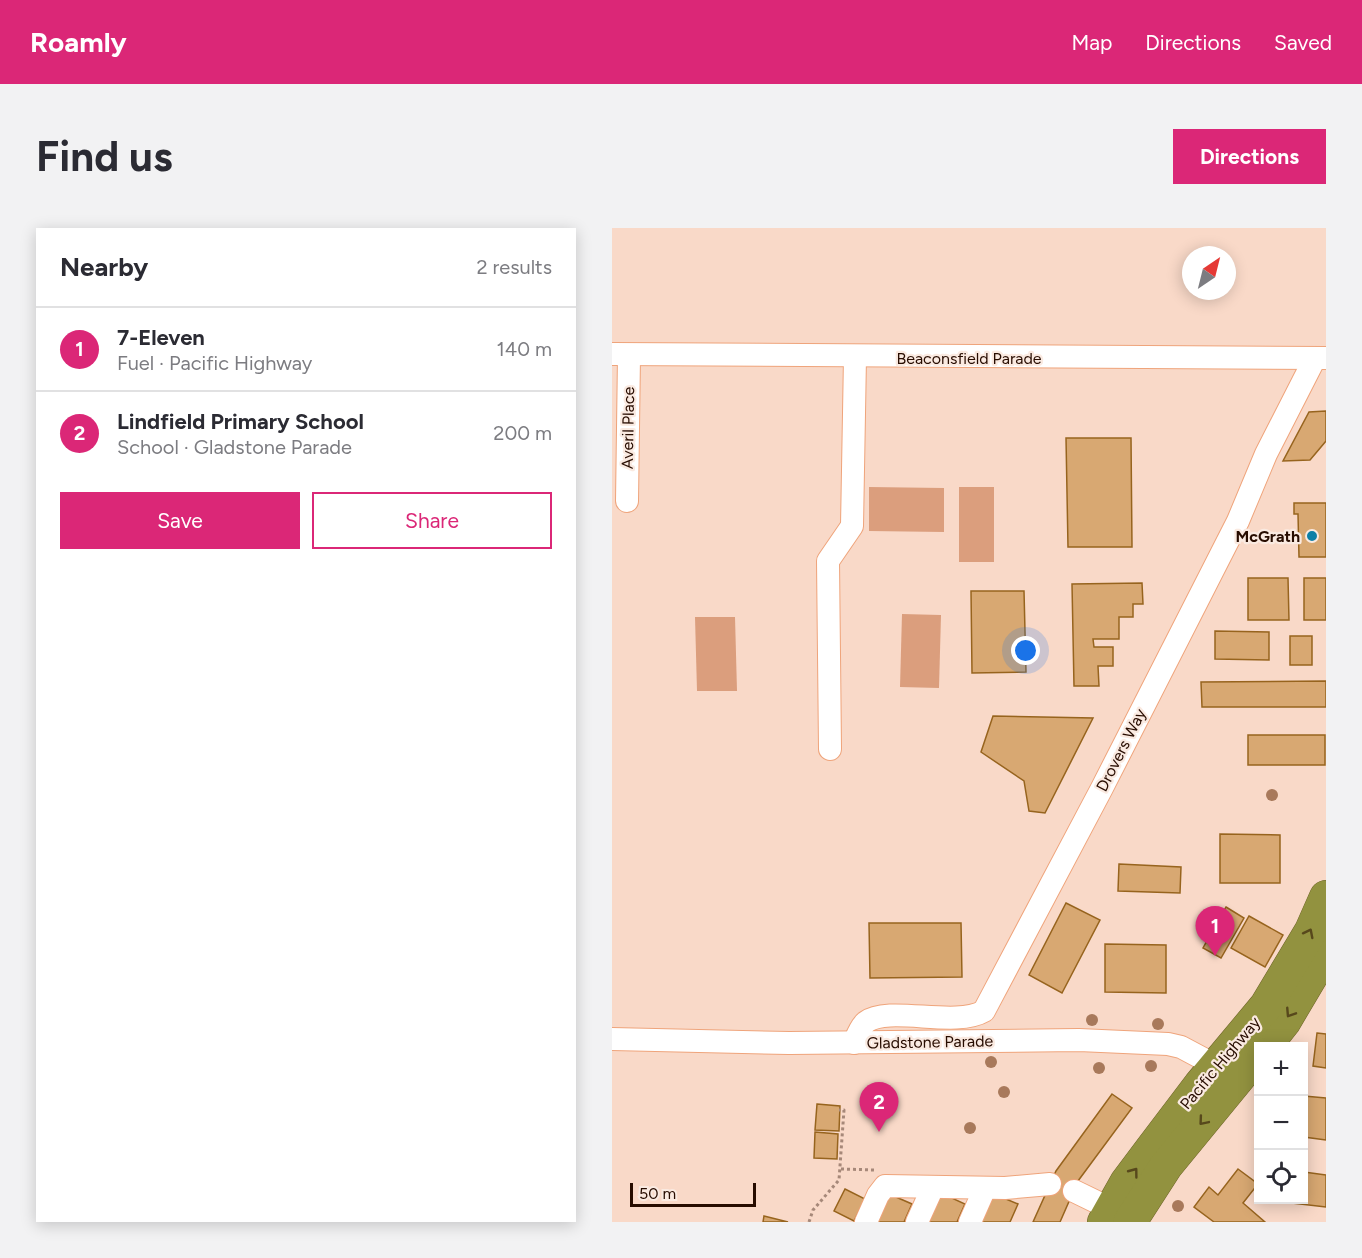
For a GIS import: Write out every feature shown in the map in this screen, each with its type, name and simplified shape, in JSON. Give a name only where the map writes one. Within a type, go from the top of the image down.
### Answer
[{"type":"highway","name":"Pacific Highway","points":[[1268,1042],[1314,970],[1326,897]]},
{"type":"highway","name":"Pacific Highway","points":[[1115,1218],[1166,1166],[1238,1066],[1252,1026],[1314,970]]},
{"type":"street","name":"Beaconsfield Parade","points":[[620,355],[1321,358]]},
{"type":"street","name":"Averil Place","points":[[620,355],[627,501]]},
{"type":"street","points":[[830,749],[828,561],[852,526],[855,357]]},
{"type":"street","name":"Drovers Way","points":[[854,1042],[863,1026],[877,1018],[968,1016],[984,1011],[1233,531],[1266,454],[1321,358]]},
{"type":"street","name":"Gladstone Parade","points":[[612,1040],[854,1042],[1079,1040],[1168,1044],[1238,1066]]},
{"type":"street","points":[[866,1222],[882,1188],[985,1188],[1050,1184]]},
{"type":"street","points":[[918,1222],[933,1187]]},
{"type":"street","points":[[970,1222],[985,1188]]},
{"type":"street","points":[[1074,1191],[1115,1218]]},
{"type":"path","points":[[809,1222],[813,1210],[839,1180],[844,1110],[839,1110]]},
{"type":"path","points":[[838,1137],[843,1137]]},
{"type":"shaded area","points":[[869,487],[944,488],[944,532],[869,531]]},
{"type":"shaded area","points":[[959,487],[994,487],[994,562],[959,562]]},
{"type":"shaded area","points":[[902,614],[941,615],[939,688],[900,687]]},
{"type":"shaded area","points":[[695,617],[735,617],[737,691],[697,691]]},
{"type":"building","points":[[1326,411],[1326,441],[1310,460],[1283,461],[1309,412]]},
{"type":"building","points":[[1066,438],[1131,438],[1132,547],[1068,547]]},
{"type":"building","name":"McGrath","points":[[1294,503],[1326,503],[1326,557],[1299,557],[1298,514],[1294,514]]},
{"type":"building","points":[[1248,578],[1288,578],[1289,620],[1248,620]]},
{"type":"building","points":[[1304,578],[1326,578],[1326,620],[1304,620]]},
{"type":"building","points":[[1142,583],[1143,604],[1133,604],[1133,617],[1119,617],[1119,639],[1093,639],[1094,647],[1113,647],[1113,666],[1098,666],[1099,686],[1074,686],[1072,584]]},
{"type":"building","points":[[971,591],[1024,591],[1026,672],[972,673]]},
{"type":"building","points":[[1215,631],[1269,632],[1269,660],[1215,659]]},
{"type":"building","points":[[1290,636],[1312,636],[1312,665],[1290,665]]},
{"type":"building","points":[[1326,681],[1326,707],[1202,707],[1201,682]]},
{"type":"building","points":[[993,716],[1093,718],[1045,813],[1029,811],[1024,781],[981,752]]},
{"type":"building","points":[[1248,735],[1325,735],[1325,765],[1248,765]]},
{"type":"building","points":[[1220,834],[1280,835],[1280,883],[1220,883]]},
{"type":"building","points":[[1119,864],[1181,867],[1180,893],[1118,891]]},
{"type":"building","points":[[1066,903],[1100,920],[1062,993],[1029,975]]},
{"type":"building","points":[[1226,907],[1244,918],[1221,958],[1203,948]]},
{"type":"building","points":[[1249,916],[1283,935],[1265,967],[1231,948]]},
{"type":"building","points":[[869,923],[961,923],[962,977],[870,978]]},
{"type":"building","points":[[1105,944],[1166,945],[1166,993],[1105,992]]},
{"type":"building","points":[[1317,1033],[1326,1034],[1326,1068],[1313,1066]]},
{"type":"building","points":[[1112,1094],[1132,1108],[1078,1181],[1060,1222],[1033,1222],[1056,1171]]},
{"type":"building","points":[[1308,1096],[1326,1098],[1326,1140],[1308,1138]]},
{"type":"building","points":[[817,1104],[840,1106],[839,1131],[815,1130]]},
{"type":"building","points":[[815,1132],[838,1134],[837,1159],[814,1158]]},
{"type":"building","points":[[1238,1169],[1254,1181],[1254,1189],[1243,1203],[1265,1222],[1214,1222],[1194,1207],[1209,1187],[1218,1195]]},
{"type":"building","points":[[1308,1173],[1326,1175],[1326,1207],[1300,1204],[1308,1204]]},
{"type":"building","points":[[845,1189],[865,1199],[854,1221],[834,1211]]},
{"type":"building","points":[[941,1193],[965,1204],[957,1222],[929,1222]]},
{"type":"building","points":[[889,1194],[912,1204],[904,1222],[876,1222]]},
{"type":"building","points":[[994,1194],[1018,1204],[1010,1222],[981,1222]]},
{"type":"building","points":[[764,1216],[788,1222],[763,1222]]},
{"type":"place","name":"McGrath","points":[[1312,536]]},
{"type":"place","name":"7-Eleven","points":[[1215,956]]},
{"type":"place","name":"Lindfield Primary School","points":[[879,1132]]}]
